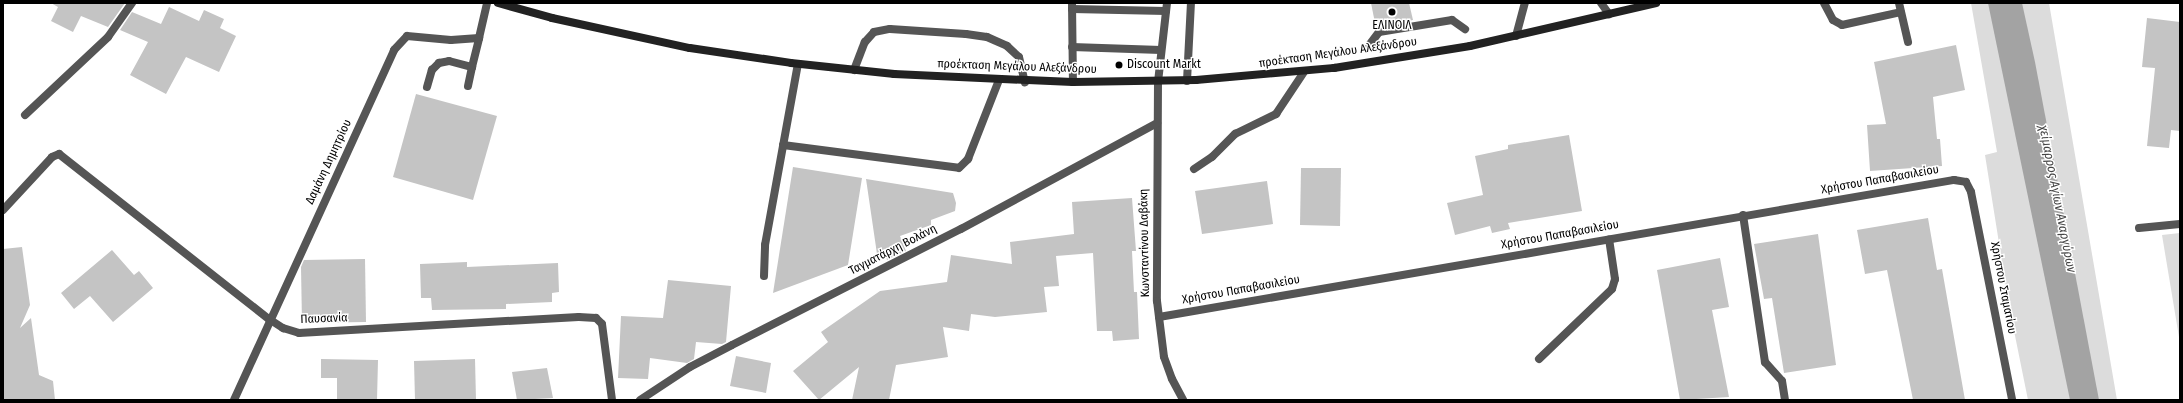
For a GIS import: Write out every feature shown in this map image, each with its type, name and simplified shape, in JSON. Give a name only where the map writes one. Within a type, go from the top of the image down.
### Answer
[{"type":"main road","name":"προέκταση Μεγάλου Αλεξάνδρου","points":[[498,3],[552,18],[690,48],[798,64],[854,70],[1025,82],[1187,81],[1304,72],[1410,57],[1516,36],[1656,3]]},
{"type":"street","points":[[25,116],[108,38],[132,3]]},
{"type":"street","points":[[468,86],[487,3]]},
{"type":"street","points":[[1187,81],[1191,3]]},
{"type":"street","points":[[1516,36],[1525,3]]},
{"type":"street","points":[[1601,3],[1609,14]]},
{"type":"street","points":[[1824,3],[1833,20],[1842,25],[1901,12]]},
{"type":"street","points":[[1899,3],[1908,42]]},
{"type":"street","points":[[1073,82],[1072,6],[1167,7]]},
{"type":"street","name":"Κωνσταντίνου Δαβάκη","points":[[1167,7],[1158,82],[1156,286],[1164,357],[1172,379],[1183,400]]},
{"type":"street","points":[[1367,48],[1379,32],[1452,20],[1465,29]]},
{"type":"street","points":[[854,70],[865,42],[874,32],[890,29],[987,37],[1007,46],[1019,57],[1025,82]]},
{"type":"street","name":"Δαμάνη Δημητρίου","points":[[234,400],[269,319],[394,50],[401,40],[414,36],[451,40],[479,38]]},
{"type":"street","points":[[1072,47],[1161,50]]},
{"type":"street","points":[[427,87],[432,70],[439,63],[449,61],[472,67]]},
{"type":"street","points":[[764,276],[765,245],[798,64]]},
{"type":"street","points":[[1194,169],[1212,157],[1235,134],[1276,114],[1304,72]]},
{"type":"street","points":[[783,145],[959,168],[968,159],[999,80]]},
{"type":"street","name":"Ταγματάρχη Βολάνη","points":[[640,400],[690,367],[954,232],[1157,123]]},
{"type":"street","name":"Παυσανία","points":[[3,210],[52,157],[60,154],[269,319],[291,332],[307,333],[578,317],[596,318],[602,324],[612,400]]},
{"type":"street","name":"Χρήστου Παπαβασιλείου","points":[[1159,317],[1945,180],[1966,182]]},
{"type":"street","name":"Χρήστου Σταματίου","points":[[1966,182],[1974,205],[2012,400]]},
{"type":"street","points":[[1743,215],[1766,362],[1782,381],[1785,400]]},
{"type":"street","points":[[2139,228],[2180,224]]},
{"type":"street","points":[[1539,359],[1612,289],[1615,279],[1609,239]]},
{"type":"shaded area","points":[[1971,3],[2049,3],[2117,400],[2028,400],[2009,306],[1985,155],[1997,152]]},
{"type":"shaded area","points":[[2180,233],[2180,343],[2162,235]]},
{"type":"water","name":"χείμαρρος Αγίων Αναργύρων","points":[[1988,3],[2022,3],[2035,62],[2099,400],[2070,400]]},
{"type":"building","points":[[51,3],[125,3],[108,27],[81,16],[73,32],[51,21],[58,7]]},
{"type":"building","name":"ΕΛΙΝΟΙΛ","points":[[1371,3],[1409,3],[1413,20],[1376,28]]},
{"type":"building","points":[[169,7],[199,21],[204,10],[224,19],[220,28],[236,36],[219,72],[186,57],[166,94],[130,75],[148,42],[120,30],[132,12],[161,24]]},
{"type":"building","points":[[2147,18],[2180,22],[2180,131],[2171,130],[2169,148],[2147,146],[2155,68],[2142,67]]},
{"type":"building","points":[[1956,45],[1965,90],[1933,97],[1937,139],[1940,139],[1942,166],[1870,171],[1867,125],[1886,124],[1874,62]]},
{"type":"building","points":[[416,94],[497,116],[473,200],[393,177]]},
{"type":"building","points":[[1569,135],[1582,211],[1508,223],[1510,229],[1492,233],[1490,226],[1455,235],[1447,203],[1483,195],[1475,156],[1508,149],[1508,145]]},
{"type":"building","points":[[793,167],[862,178],[848,265],[773,293]]},
{"type":"building","points":[[1301,168],[1341,168],[1340,226],[1300,225]]},
{"type":"building","points":[[866,179],[953,193],[956,203],[955,211],[931,220],[931,225],[900,236],[906,251],[887,260],[884,251],[877,254]]},
{"type":"building","points":[[1267,181],[1273,224],[1202,234],[1195,191]]},
{"type":"building","points":[[1132,198],[1136,251],[1132,251],[1134,292],[1137,292],[1139,339],[1113,341],[1112,331],[1097,331],[1093,253],[1056,256],[1059,286],[1044,287],[1047,312],[995,317],[971,314],[969,331],[943,327],[948,357],[896,365],[889,400],[852,400],[859,367],[819,400],[793,371],[828,342],[821,332],[880,291],[947,282],[951,255],[1012,264],[1010,242],[1074,234],[1072,202]]},
{"type":"building","points":[[1928,218],[1937,270],[1942,269],[1965,400],[1913,400],[1887,270],[1865,274],[1857,230]]},
{"type":"building","points":[[1818,234],[1836,365],[1784,373],[1772,298],[1764,299],[1754,244]]},
{"type":"building","points":[[22,247],[30,305],[20,328],[31,318],[39,375],[53,381],[55,400],[3,400],[3,249]]},
{"type":"building","points":[[112,250],[134,275],[139,271],[153,288],[113,322],[90,296],[74,309],[61,293]]},
{"type":"building","points":[[1720,258],[1729,307],[1712,310],[1729,397],[1680,400],[1657,270]]},
{"type":"building","points":[[365,259],[366,322],[302,323],[301,267],[304,260]]},
{"type":"building","points":[[467,262],[467,267],[558,263],[559,292],[552,293],[552,302],[506,304],[506,309],[432,310],[431,298],[421,298],[420,264]]},
{"type":"building","points":[[668,280],[731,286],[726,342],[722,344],[696,342],[694,359],[687,363],[650,358],[648,379],[618,378],[621,316],[663,318]]},
{"type":"building","points":[[736,356],[771,363],[766,393],[730,386]]},
{"type":"building","points":[[321,359],[378,360],[377,400],[337,400],[337,378],[321,378]]},
{"type":"building","points":[[475,359],[476,400],[415,400],[414,361]]},
{"type":"building","points":[[547,368],[553,398],[517,400],[512,372]]},
{"type":"place","name":"ΕΛΙΝΟΙΛ","points":[[1392,12]]},
{"type":"place","name":"Discount Markt","points":[[1119,65]]}]
